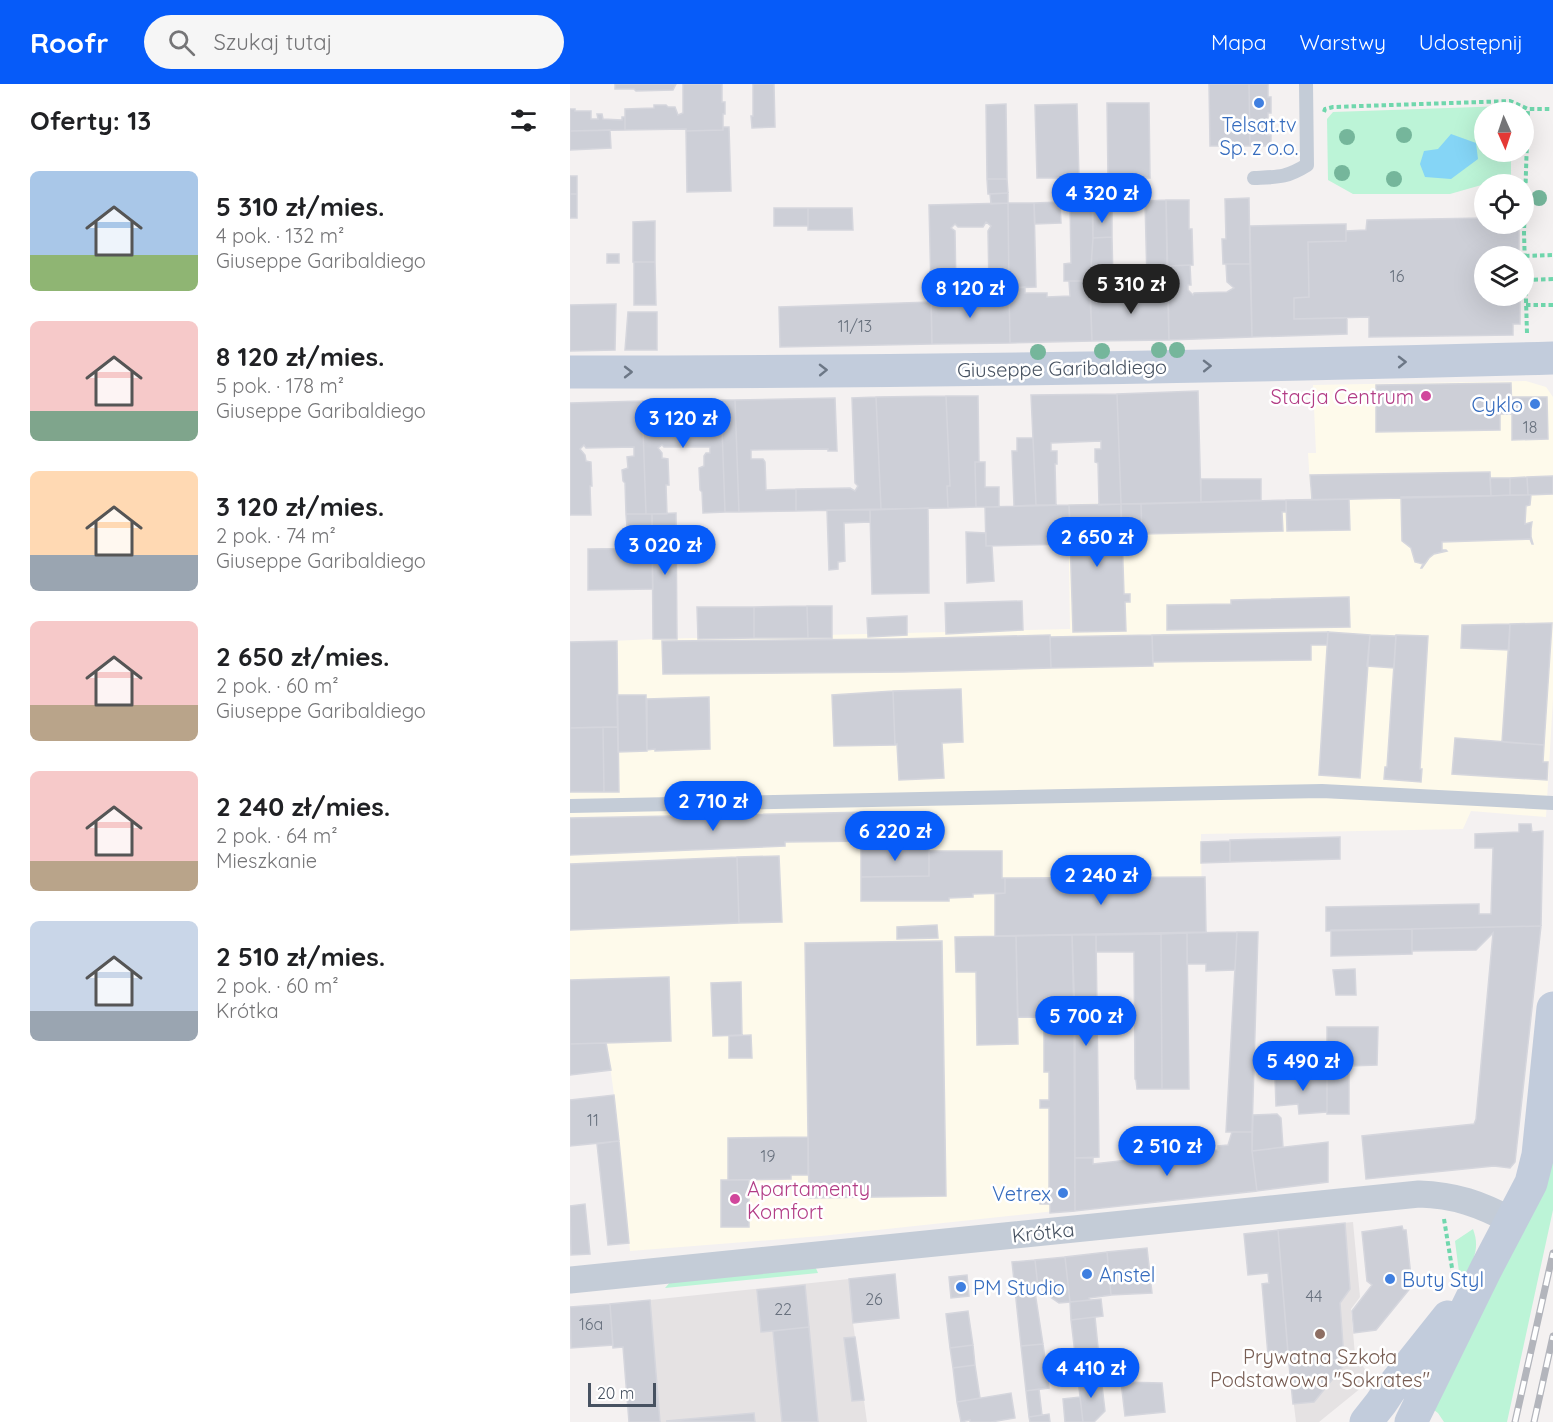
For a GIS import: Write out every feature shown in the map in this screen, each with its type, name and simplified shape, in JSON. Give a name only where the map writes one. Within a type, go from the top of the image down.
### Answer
[{"type":"street","name":"Giuseppe Garibaldiego","points":[[570,372],[1167,367],[1553,358]]},
{"type":"street","points":[[1411,1422],[1531,1183],[1538,1155],[1553,1008]]},
{"type":"street","name":"Krótka","points":[[570,1280],[1419,1194],[1440,1195],[1467,1201],[1488,1208],[1512,1221]]},
{"type":"street","points":[[1366,1422],[1486,1269]]},
{"type":"lane","points":[[1254,178],[1285,177],[1307,165],[1306,84]]},
{"type":"lane","points":[[570,806],[1322,791],[1553,803]]},
{"type":"path","points":[[1323,115],[1325,110],[1333,107],[1474,102]]},
{"type":"path","points":[[1480,102],[1512,102]]},
{"type":"path","points":[[1534,109],[1550,109]]},
{"type":"path","points":[[1525,246],[1526,162]]},
{"type":"path","points":[[1534,256],[1553,255]]},
{"type":"path","points":[[1534,280],[1553,279]]},
{"type":"path","points":[[1534,305],[1553,305]]},
{"type":"path","points":[[1526,306],[1527,326]]},
{"type":"path","points":[[1444,1215],[1454,1280]]},
{"type":"shaded area","points":[[1526,381],[1546,387],[1553,397],[1553,699],[1546,817],[1471,811],[1463,829],[1201,834],[1202,926],[1071,928],[1074,1209],[821,1236],[630,1251],[607,1043],[570,1044],[570,643],[1070,629],[1068,504],[1311,500],[1308,453],[1316,453],[1313,385]]},
{"type":"shaded area","name":"Prywatna Szkoła Podstawowa \"Sokrates\"","points":[[1353,1222],[1360,1297],[1351,1309],[1355,1355],[1372,1379],[1319,1422],[1296,1422],[1278,1230]]},
{"type":"shaded area","points":[[849,1279],[867,1422],[660,1422],[650,1300]]},
{"type":"green space","points":[[1474,107],[1474,162],[1511,162],[1511,174],[1474,174],[1474,187],[1450,194],[1353,194],[1328,180],[1327,119],[1333,112]]},
{"type":"green space","points":[[1553,1124],[1553,1210],[1507,1422],[1444,1422],[1431,1408]]},
{"type":"green space","points":[[1473,1229],[1476,1250],[1462,1281],[1455,1241]]},
{"type":"green space","points":[[815,1266],[818,1273],[665,1288],[672,1280]]},
{"type":"water","points":[[1451,134],[1474,142],[1474,162],[1451,179],[1425,177],[1420,164],[1424,151],[1438,149]]},
{"type":"building","points":[[615,84],[676,84],[673,90],[636,91],[634,89],[615,89]]},
{"type":"building","points":[[683,84],[722,84],[722,102],[725,102],[723,130],[625,130],[625,109],[654,108],[654,105],[666,105],[675,107],[678,115],[683,113]]},
{"type":"building","points":[[753,84],[774,84],[775,127],[752,128]]},
{"type":"building","points":[[1209,84],[1249,84],[1250,146],[1210,146]]},
{"type":"building","points":[[1249,84],[1268,84],[1271,113],[1268,113],[1268,135],[1271,135],[1271,146],[1250,146]]},
{"type":"building","points":[[1107,103],[1149,103],[1150,178],[1108,178]]},
{"type":"building","points":[[1006,104],[1007,179],[987,179],[986,105]]},
{"type":"building","points":[[1077,104],[1079,178],[1037,178],[1035,105]]},
{"type":"building","points":[[570,109],[591,111],[591,119],[598,119],[597,114],[602,114],[603,119],[622,120],[622,117],[625,117],[625,130],[570,131]]},
{"type":"building","points":[[723,127],[729,127],[731,191],[687,192],[686,131],[723,130]]},
{"type":"building","points":[[610,130],[611,148],[570,150],[570,131]]},
{"type":"building","points":[[570,176],[577,176],[577,194],[570,194]]},
{"type":"building","points":[[987,179],[1007,179],[1008,193],[988,194]]},
{"type":"building","points":[[1008,193],[1008,203],[991,204],[990,194]]},
{"type":"building","points":[[570,194],[577,194],[577,218],[570,218]]},
{"type":"building","points":[[1249,198],[1250,264],[1223,264],[1222,239],[1226,239],[1225,199]]},
{"type":"building","points":[[1166,200],[1168,280],[1147,281],[1145,201]]},
{"type":"building","points":[[1166,200],[1189,200],[1193,265],[1167,266]]},
{"type":"building","points":[[1060,202],[1061,223],[1035,224],[1034,203]]},
{"type":"building","points":[[1070,202],[1092,202],[1093,238],[1090,281],[1064,281],[1064,264],[1071,263]]},
{"type":"building","points":[[1008,203],[1009,288],[989,288],[988,231],[991,226],[986,222],[983,227],[958,227],[955,224],[951,228],[955,231],[956,289],[931,290],[929,205]]},
{"type":"building","points":[[1008,203],[1034,203],[1036,287],[1009,288]]},
{"type":"building","points":[[774,208],[808,208],[808,226],[774,226]]},
{"type":"building","points":[[808,208],[852,208],[853,230],[808,230]]},
{"type":"building","points":[[1093,210],[1112,210],[1112,237],[1093,238]]},
{"type":"building","points":[[1474,218],[1474,234],[1519,234],[1519,246],[1474,246],[1474,306],[1520,306],[1520,324],[1513,324],[1513,335],[1369,337],[1369,317],[1294,319],[1294,298],[1309,297],[1308,242],[1346,241],[1346,231],[1366,230],[1367,220]]},
{"type":"building","points":[[655,221],[655,262],[633,262],[633,222]]},
{"type":"building","points":[[1346,224],[1346,241],[1308,242],[1309,297],[1294,298],[1294,319],[1347,318],[1347,334],[1252,337],[1250,226]]},
{"type":"building","points":[[1112,237],[1113,281],[1090,281],[1093,238]]},
{"type":"building","points":[[607,254],[619,254],[619,263],[607,263]]},
{"type":"building","points":[[634,262],[655,262],[656,305],[634,305]]},
{"type":"building","points":[[1226,264],[1250,264],[1252,337],[1169,340],[1167,266],[1190,265],[1191,285],[1188,285],[1188,290],[1193,295],[1194,293],[1227,292],[1234,288],[1227,282]]},
{"type":"building","points":[[1168,280],[1169,340],[1092,341],[1090,293],[1148,292],[1148,281]]},
{"type":"building","points":[[1069,281],[1090,281],[1092,341],[1010,343],[1009,288],[1025,287],[1025,293],[1047,293],[1047,297],[1070,296]]},
{"type":"building","points":[[989,288],[1009,288],[1010,343],[932,344],[931,290],[954,289],[955,298],[950,301],[954,305],[958,301],[987,300],[990,304],[993,301]]},
{"type":"building","points":[[931,302],[932,344],[780,347],[779,307]]},
{"type":"building","points":[[616,304],[615,350],[570,351],[570,305]]},
{"type":"building","points":[[628,312],[657,312],[657,350],[625,350]]},
{"type":"building","points":[[1511,383],[1512,414],[1500,414],[1500,430],[1376,432],[1376,385]]},
{"type":"building","points":[[1198,391],[1201,502],[1121,504],[1117,394]]},
{"type":"building","points":[[1117,394],[1121,504],[1099,505],[1098,463],[1095,462],[1095,449],[1101,449],[1101,441],[1051,443],[1051,451],[1057,451],[1056,505],[1036,505],[1031,395]]},
{"type":"building","points":[[946,396],[978,396],[979,462],[975,462],[976,507],[948,508],[947,486],[950,486]]},
{"type":"building","points":[[946,396],[950,486],[947,486],[948,508],[881,509],[876,397]]},
{"type":"building","points":[[876,397],[881,509],[796,511],[796,489],[850,488],[855,491],[858,486],[855,483],[852,398]]},
{"type":"building","points":[[1512,397],[1547,397],[1548,439],[1512,440]]},
{"type":"building","points":[[835,398],[837,451],[828,451],[828,449],[751,450],[751,459],[763,459],[765,462],[766,490],[796,489],[796,511],[739,512],[735,400]]},
{"type":"building","points":[[721,400],[735,400],[739,512],[725,512]]},
{"type":"building","points":[[721,400],[725,512],[703,513],[699,468],[704,466],[704,456],[710,453],[710,447],[664,447],[662,445],[658,448],[662,453],[662,458],[668,459],[667,514],[646,514],[642,401]]},
{"type":"building","points":[[642,401],[646,514],[626,514],[625,483],[622,470],[628,468],[627,457],[634,456],[634,447],[586,448],[584,445],[580,449],[586,461],[591,462],[591,515],[570,515],[570,403]]},
{"type":"building","points":[[1017,438],[1033,438],[1036,505],[1014,506],[1012,451],[1017,451]]},
{"type":"building","points":[[975,462],[985,462],[985,487],[999,487],[999,507],[976,507]]},
{"type":"building","points":[[1490,472],[1491,496],[1312,500],[1310,475]]},
{"type":"building","points":[[1553,476],[1553,494],[1528,495],[1527,477]]},
{"type":"building","points":[[1527,477],[1528,495],[1510,495],[1510,478]]},
{"type":"building","points":[[1490,478],[1510,478],[1510,495],[1491,496]]},
{"type":"building","points":[[1201,479],[1261,479],[1261,500],[1201,502]]},
{"type":"building","points":[[1531,495],[1530,505],[1526,506],[1525,524],[1532,522],[1533,544],[1530,539],[1442,542],[1442,550],[1447,551],[1434,554],[1421,568],[1423,564],[1415,562],[1411,548],[1402,541],[1401,497]]},
{"type":"building","points":[[1349,499],[1350,530],[1287,531],[1286,500]]},
{"type":"building","points":[[1286,500],[1286,512],[1282,512],[1283,531],[1142,534],[1141,504]]},
{"type":"building","points":[[1121,504],[1124,594],[1130,594],[1130,602],[1125,602],[1126,631],[1073,632],[1069,505]]},
{"type":"building","points":[[1121,504],[1141,504],[1142,534],[1121,535]]},
{"type":"building","points":[[1069,505],[1071,544],[986,546],[985,507]]},
{"type":"building","points":[[928,508],[929,593],[872,594],[870,510]]},
{"type":"building","points":[[827,510],[870,510],[870,522],[844,523],[845,561],[838,562],[838,569],[829,570]]},
{"type":"building","points":[[676,513],[677,639],[653,639],[652,514]]},
{"type":"building","points":[[626,514],[652,514],[652,548],[636,548],[636,543],[629,538]]},
{"type":"building","points":[[966,532],[986,533],[986,546],[992,546],[994,581],[967,583]]},
{"type":"building","points":[[652,548],[653,589],[588,590],[588,549]]},
{"type":"building","points":[[1349,597],[1350,627],[1167,630],[1167,605],[1231,604],[1231,600]]},
{"type":"building","points":[[1022,601],[1023,630],[946,634],[945,603]]},
{"type":"building","points":[[807,606],[832,606],[832,638],[808,638]]},
{"type":"building","points":[[807,606],[808,638],[754,638],[754,607]]},
{"type":"building","points":[[697,607],[754,607],[754,638],[698,639]]},
{"type":"building","points":[[907,616],[907,635],[868,637],[867,618]]},
{"type":"building","points":[[1552,623],[1544,745],[1502,742],[1510,624]]},
{"type":"building","points":[[1510,624],[1509,650],[1461,648],[1462,625]]},
{"type":"building","points":[[1328,632],[1370,635],[1360,778],[1319,775]]},
{"type":"building","points":[[1328,632],[1327,645],[1311,645],[1311,660],[1153,662],[1152,635]]},
{"type":"building","points":[[1050,635],[1051,668],[663,674],[662,641]]},
{"type":"building","points":[[1152,635],[1153,666],[1051,668],[1050,637]]},
{"type":"building","points":[[1370,635],[1396,636],[1394,668],[1367,666]]},
{"type":"building","points":[[1396,635],[1428,636],[1421,782],[1384,779],[1385,767],[1387,767]]},
{"type":"building","points":[[617,641],[618,727],[570,728],[570,642]]},
{"type":"building","points":[[961,689],[963,742],[942,743],[944,778],[899,780],[893,691]]},
{"type":"building","points":[[893,691],[895,745],[834,746],[832,695]]},
{"type":"building","points":[[617,695],[646,695],[647,751],[618,752]]},
{"type":"building","points":[[709,697],[710,749],[647,750],[647,699]]},
{"type":"building","points":[[603,727],[618,727],[619,792],[604,792]]},
{"type":"building","points":[[603,727],[604,792],[570,792],[570,728]]},
{"type":"building","points":[[1455,738],[1544,745],[1543,762],[1548,762],[1547,780],[1452,774]]},
{"type":"building","points":[[871,812],[872,841],[785,842],[785,846],[570,855],[570,818]]},
{"type":"building","points":[[1519,824],[1531,824],[1532,832],[1543,831],[1541,926],[1326,931],[1326,907],[1479,904],[1479,914],[1491,914],[1493,848],[1475,848],[1475,834],[1519,832]]},
{"type":"building","points":[[1340,837],[1340,859],[1230,862],[1230,840]]},
{"type":"building","points":[[1230,841],[1230,862],[1201,863],[1201,842]]},
{"type":"building","points":[[861,847],[929,847],[929,876],[861,877]]},
{"type":"building","points":[[929,851],[1002,851],[1002,878],[1005,878],[1005,893],[973,894],[973,897],[949,898],[949,901],[861,901],[861,877],[929,876]]},
{"type":"building","points":[[779,856],[782,922],[739,923],[737,857]]},
{"type":"building","points":[[737,857],[739,923],[570,930],[570,864]]},
{"type":"building","points":[[1205,877],[1206,932],[995,936],[995,894],[1005,893],[1005,878]]},
{"type":"building","points":[[937,925],[938,938],[897,939],[897,927]]},
{"type":"building","points":[[1541,926],[1515,1162],[1510,1168],[1494,1166],[1366,1179],[1362,1136],[1474,1124],[1476,1119],[1493,933],[1476,950],[1412,951],[1412,929]]},
{"type":"building","points":[[1412,929],[1412,954],[1331,956],[1331,930]]},
{"type":"building","points":[[1237,932],[1235,970],[1206,971],[1206,964],[1187,964],[1187,933]]},
{"type":"building","points":[[1237,932],[1258,932],[1252,1132],[1226,1132]]},
{"type":"building","points":[[1187,933],[1189,1089],[1162,1089],[1161,934]]},
{"type":"building","points":[[1161,934],[1162,1089],[1137,1089],[1134,952],[1096,952],[1096,935]]},
{"type":"building","points":[[1072,935],[1074,1018],[1018,1017],[1016,936]]},
{"type":"building","points":[[1072,935],[1096,935],[1099,1157],[1075,1158],[1075,1017]]},
{"type":"building","points":[[1016,936],[1018,1044],[977,1045],[976,972],[956,972],[955,937]]},
{"type":"building","points":[[942,941],[946,1196],[809,1198],[805,943]]},
{"type":"building","points":[[1355,969],[1356,995],[1336,995],[1333,970]]},
{"type":"building","points":[[669,977],[671,1041],[570,1044],[570,980]]},
{"type":"building","points":[[741,982],[742,1035],[713,1036],[711,983]]},
{"type":"building","points":[[1044,1017],[1074,1018],[1075,1211],[1050,1213],[1050,1204],[1040,1204],[1040,1195],[1049,1195],[1049,1108],[1040,1108],[1040,1100],[1049,1100],[1049,1072],[1044,1072]]},
{"type":"building","points":[[1327,1027],[1378,1027],[1377,1065],[1349,1066],[1349,1114],[1327,1114]]},
{"type":"building","points":[[751,1035],[752,1058],[729,1058],[729,1036]]},
{"type":"building","points":[[606,1043],[611,1070],[570,1075],[570,1044]]},
{"type":"building","points":[[1327,1071],[1327,1112],[1299,1114],[1298,1104],[1276,1106],[1275,1077],[1291,1076],[1291,1073]]},
{"type":"building","points":[[614,1095],[619,1141],[570,1146],[570,1100]]},
{"type":"building","points":[[1277,1114],[1281,1118],[1283,1147],[1252,1151],[1253,1115]]},
{"type":"building","points":[[1232,1132],[1252,1132],[1257,1191],[1075,1211],[1075,1158],[1093,1158],[1093,1164],[1218,1150],[1218,1146],[1228,1145]]},
{"type":"building","points":[[808,1137],[808,1175],[791,1175],[791,1179],[728,1180],[728,1138]]},
{"type":"building","points":[[619,1141],[629,1243],[608,1245],[597,1144]]},
{"type":"building","points":[[1328,1142],[1328,1182],[1257,1191],[1252,1151]]},
{"type":"building","points":[[721,1180],[749,1180],[749,1227],[721,1227]]},
{"type":"building","points":[[585,1204],[590,1254],[571,1255],[570,1206]]},
{"type":"building","name":"Prywatna Szkoła Podstawowa \"Sokrates\"","points":[[1345,1223],[1350,1289],[1340,1303],[1344,1359],[1289,1364],[1278,1230]]},
{"type":"building","points":[[1402,1226],[1403,1230],[1406,1230],[1412,1286],[1376,1330],[1354,1333],[1352,1311],[1372,1285],[1367,1281],[1362,1232]]},
{"type":"building","points":[[1278,1230],[1288,1354],[1268,1355],[1262,1284],[1269,1283],[1268,1273],[1248,1275],[1244,1234]]},
{"type":"building","points":[[1147,1248],[1152,1293],[1111,1295],[1107,1252]]},
{"type":"building","points":[[1107,1252],[1111,1295],[1070,1302],[1065,1257]]},
{"type":"building","points":[[1065,1257],[1070,1302],[1059,1303],[1049,1296],[1048,1286],[1038,1287],[1035,1260]]},
{"type":"building","points":[[1035,1260],[1038,1287],[1035,1292],[1043,1344],[1021,1346],[1012,1262]]},
{"type":"building","points":[[895,1274],[899,1318],[853,1323],[849,1279]]},
{"type":"building","points":[[967,1275],[969,1296],[951,1298],[949,1277]]},
{"type":"building","points":[[805,1285],[809,1327],[761,1332],[757,1290]]},
{"type":"building","points":[[1101,1299],[1103,1316],[1071,1320],[1070,1302]]},
{"type":"building","points":[[650,1300],[660,1422],[629,1422],[623,1347],[613,1348],[610,1304]]},
{"type":"building","points":[[610,1304],[613,1345],[571,1348],[570,1307]]},
{"type":"building","points":[[968,1311],[973,1345],[950,1348],[946,1314]]},
{"type":"building","points":[[1095,1317],[1101,1377],[1078,1379],[1071,1320]]},
{"type":"building","points":[[809,1327],[818,1422],[782,1422],[773,1331]]},
{"type":"building","points":[[855,1337],[864,1400],[852,1401],[844,1338]]},
{"type":"building","points":[[1043,1344],[1049,1388],[1026,1391],[1021,1346]]},
{"type":"building","points":[[973,1345],[975,1365],[953,1368],[950,1348]]},
{"type":"building","points":[[1349,1359],[1314,1402],[1293,1404],[1289,1364]]},
{"type":"building","points":[[975,1365],[980,1398],[957,1402],[953,1368]]},
{"type":"building","points":[[1101,1377],[1105,1411],[1094,1422],[1083,1422],[1078,1379]]},
{"type":"building","points":[[1121,1382],[1162,1383],[1165,1412],[1125,1416]]},
{"type":"building","points":[[1039,1389],[1042,1415],[1029,1417],[1026,1391]]},
{"type":"building","points":[[1011,1393],[1015,1418],[991,1422],[970,1422],[970,1420],[961,1422],[957,1402]]},
{"type":"building","points":[[1080,1397],[1083,1422],[1065,1422],[1063,1399]]},
{"type":"building","points":[[754,1413],[755,1422],[666,1421]]},
{"type":"building","points":[[1049,1414],[1050,1422],[1030,1422],[1029,1417]]},
{"type":"railway","points":[[1515,1422],[1553,1253]]},
{"type":"railway","points":[[1534,1422],[1553,1336]]},
{"type":"place","name":"Telsat.tv Sp. z o.o.","points":[[1259,103]]},
{"type":"place","name":"Stacja Centrum","points":[[1426,396]]},
{"type":"place","name":"Cyklo","points":[[1535,404]]},
{"type":"place","name":"Vetrex","points":[[1063,1193]]},
{"type":"place","name":"Apartamenty Komfort","points":[[735,1199]]},
{"type":"place","name":"Anstel","points":[[1087,1274]]},
{"type":"place","name":"Buty Styl","points":[[1390,1279]]},
{"type":"place","name":"PM Studio","points":[[961,1287]]},
{"type":"place","name":"Prywatna Szkoła Podstawowa \"Sokrates\"","points":[[1320,1334]]}]
